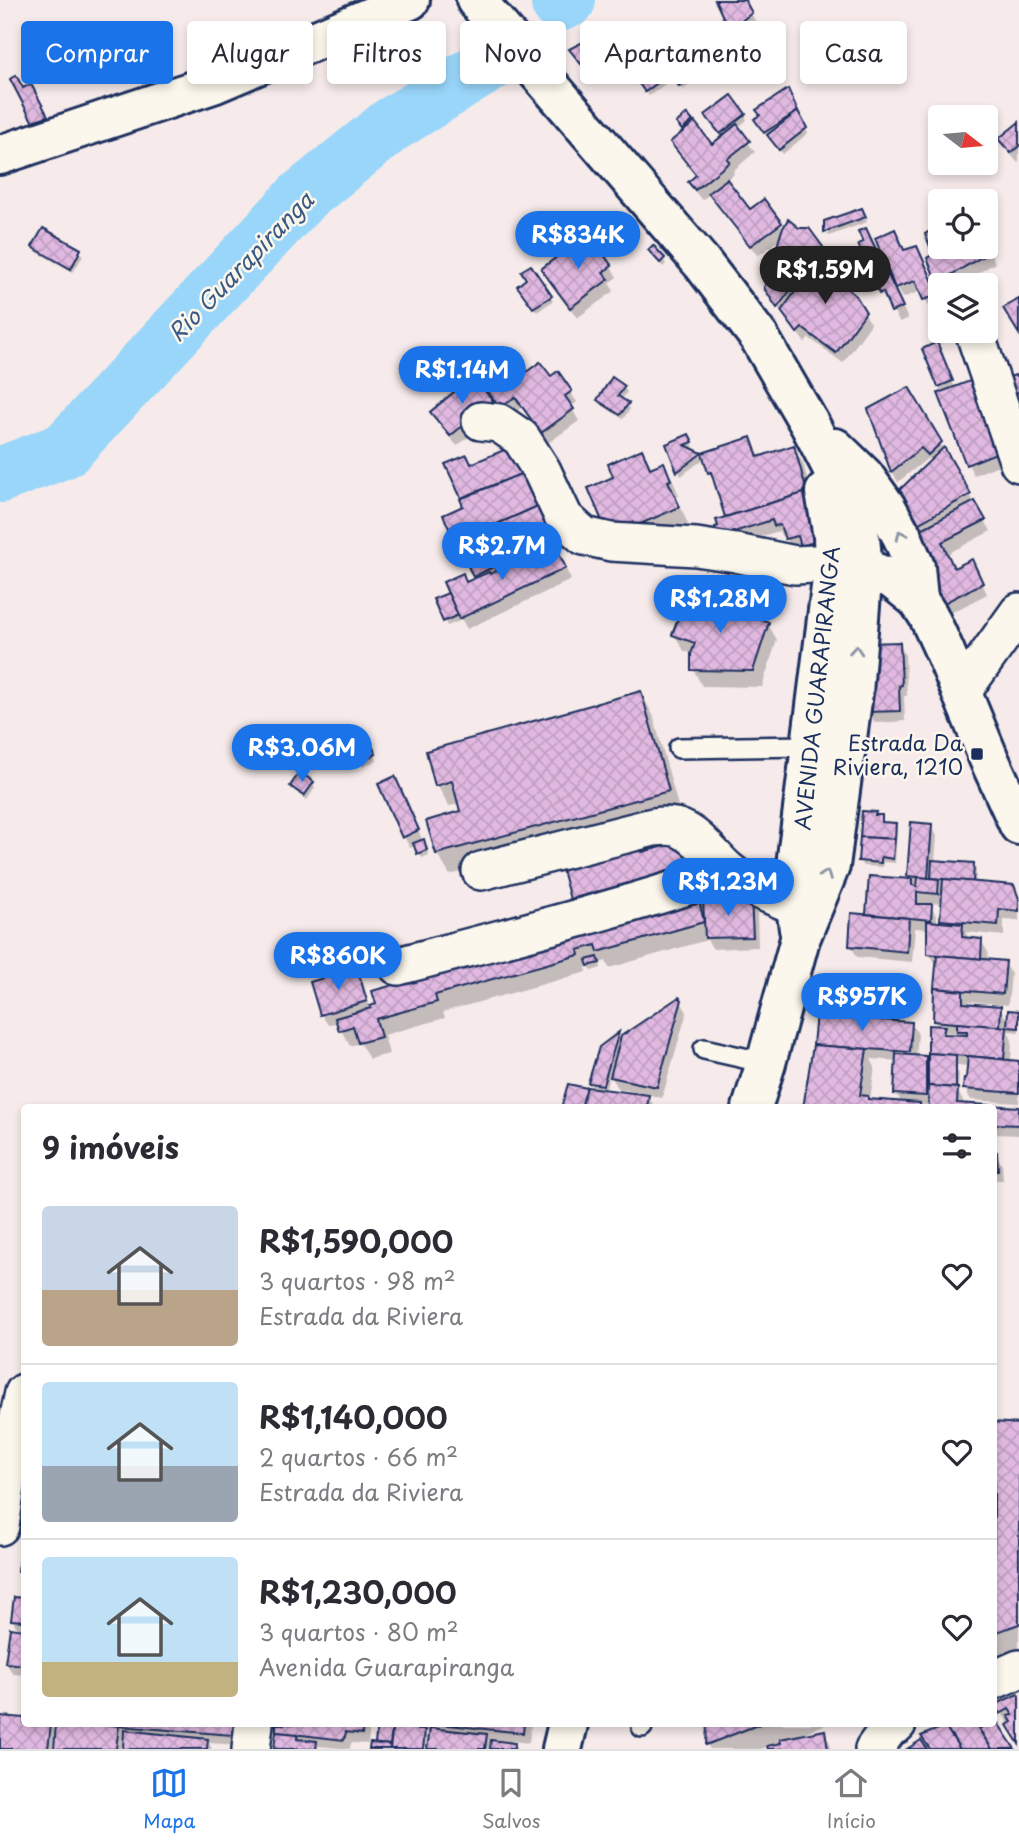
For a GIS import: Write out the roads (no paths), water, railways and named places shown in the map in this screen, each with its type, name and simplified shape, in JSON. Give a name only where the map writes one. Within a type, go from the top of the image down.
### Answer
[{"type":"main road","points":[[0,155],[213,84],[410,0]]},
{"type":"main road","points":[[476,0],[702,263],[759,337],[810,425],[864,476],[887,507],[915,567],[918,600]]},
{"type":"main road","name":"AVENIDA GUARAPIRANGA","points":[[798,922],[830,866],[853,693],[847,578],[834,536],[810,425]]},
{"type":"main road","points":[[847,578],[892,579],[918,600],[945,652],[1019,825]]},
{"type":"main road","points":[[847,578],[897,613],[945,652]]},
{"type":"main road","name":"AVENIDA GUARAPIRANGA","points":[[753,1104],[766,1063],[798,922],[797,857],[811,746],[847,578]]},
{"type":"main road","points":[[562,1749],[567,1727]]},
{"type":"street","points":[[978,343],[1019,463]]},
{"type":"street","points":[[481,421],[499,423],[521,438],[542,471],[564,518],[584,536],[611,541],[709,549],[847,578]]},
{"type":"street","points":[[961,693],[1019,612]]},
{"type":"street","points":[[481,871],[653,827],[680,828],[697,840],[730,872],[798,922]]},
{"type":"street","points":[[398,966],[573,921],[730,872]]},
{"type":"street","points":[[0,1526],[21,1407]]},
{"type":"street","points":[[997,1678],[1019,1669]]},
{"type":"street","points":[[251,1749],[254,1727]]},
{"type":"street","points":[[874,1749],[890,1727]]},
{"type":"lane","points":[[679,748],[811,746]]},
{"type":"lane","points":[[704,1049],[766,1063]]},
{"type":"waterway","name":"Rio Guarapiranga","points":[[559,4],[568,0]]},
{"type":"waterway","name":"Rio Guarapiranga","points":[[0,475],[65,450],[302,197],[391,125],[460,82]]},
{"type":"place","name":"Estrada Da Riviera, 1210","points":[[977,754]]}]
